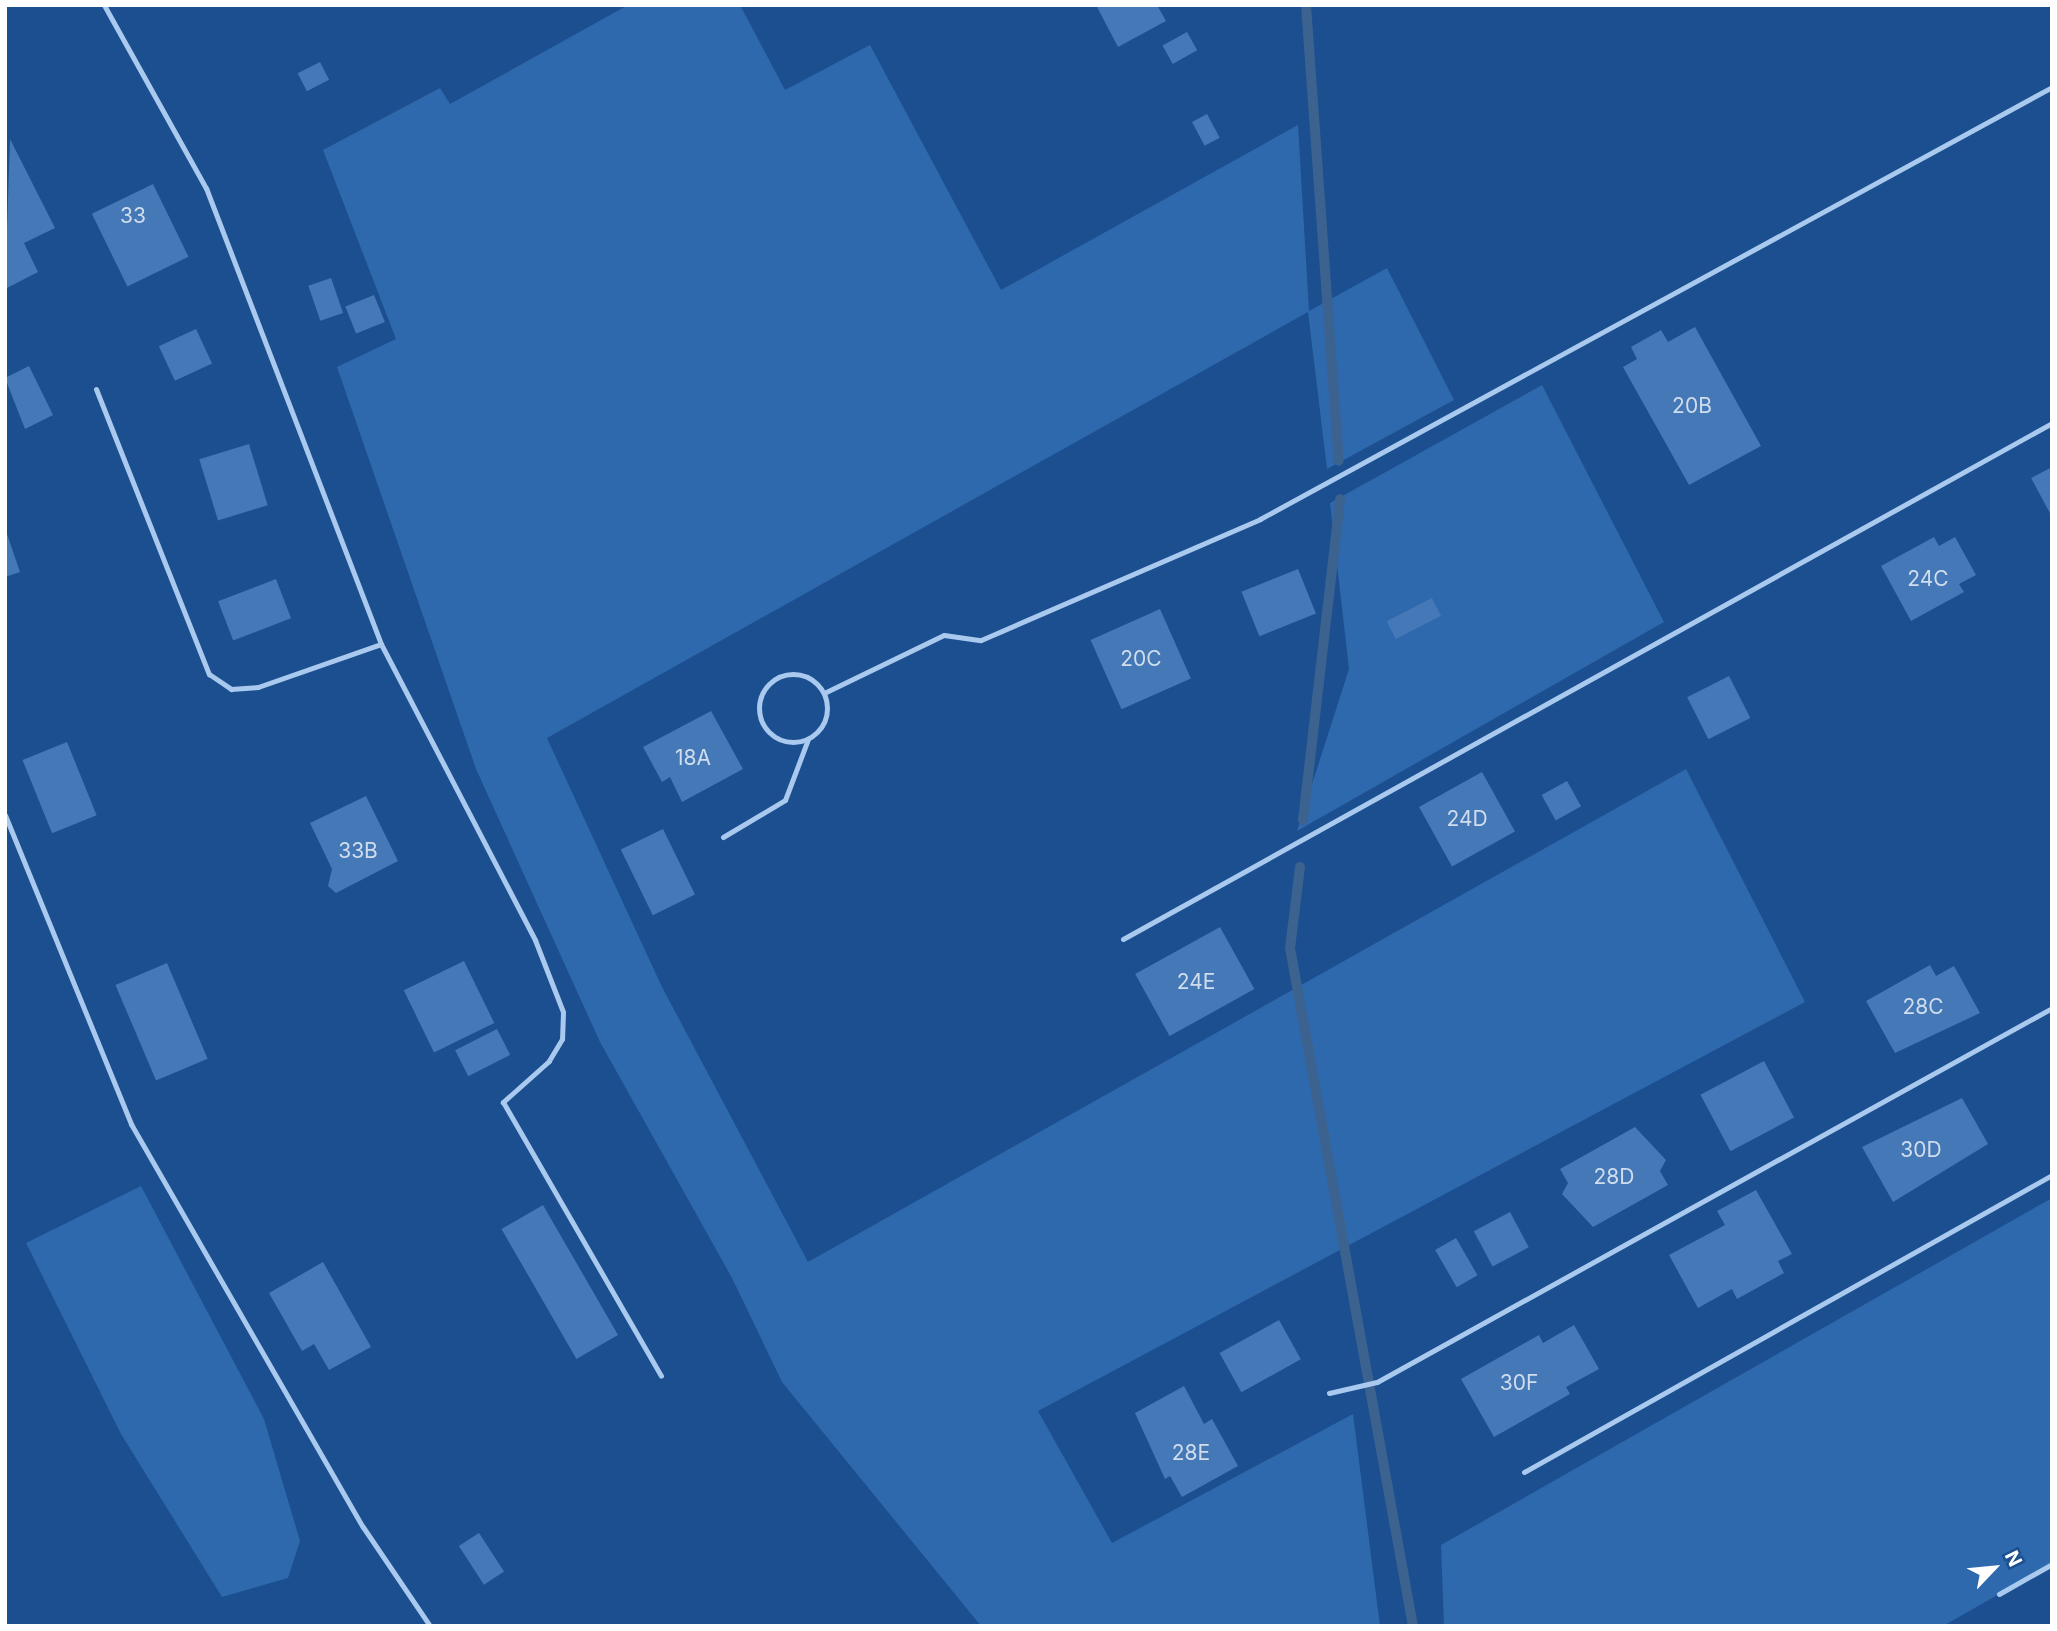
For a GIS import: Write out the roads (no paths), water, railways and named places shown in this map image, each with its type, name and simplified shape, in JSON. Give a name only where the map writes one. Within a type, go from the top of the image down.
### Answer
[{"type":"lane","points":[[104,5],[206,188],[381,644],[535,940],[563,1012],[562,1039],[549,1061],[503,1102],[661,1376]]},
{"type":"lane","points":[[824,693],[944,635],[981,640],[1260,519],[2052,87]]},
{"type":"lane","points":[[96,389],[209,674],[230,690],[258,687],[381,644]]},
{"type":"lane","points":[[1123,939],[2052,424]]},
{"type":"lane","points":[[723,837],[785,800],[808,739],[826,719],[824,693],[804,676],[791,674],[767,685],[760,697],[762,723],[771,734],[795,742],[808,739]]},
{"type":"lane","points":[[5,815],[131,1124],[363,1527],[430,1626]]},
{"type":"lane","points":[[1329,1393],[1377,1382],[2052,1009]]},
{"type":"lane","points":[[1524,1472],[2052,1175]]},
{"type":"lane","points":[[1999,1594],[2052,1564]]},
{"type":"waterway","points":[[1306,5],[1339,461]]},
{"type":"waterway","points":[[1303,820],[1340,499]]},
{"type":"waterway","points":[[1300,867],[1290,948],[1413,1626]]}]
